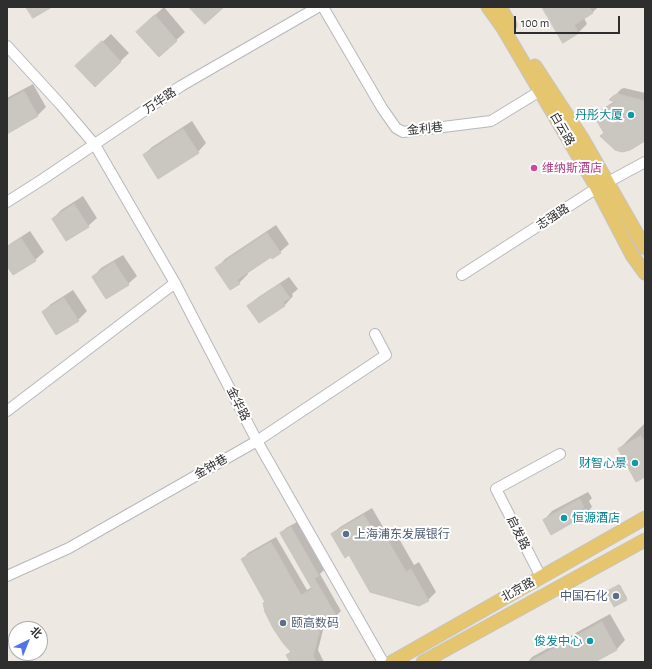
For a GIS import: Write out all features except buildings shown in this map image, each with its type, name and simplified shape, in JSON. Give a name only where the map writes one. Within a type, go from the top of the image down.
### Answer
[{"type":"main road","name":"白云路","points":[[488,7],[503,28],[540,91],[645,248]]},
{"type":"main road","name":"白云路","points":[[500,7],[520,43],[582,138],[632,255],[645,273]]},
{"type":"main road","name":"北京路","points":[[392,662],[645,518]]},
{"type":"main road","name":"北京路","points":[[423,662],[645,540]]},
{"type":"street","name":"万华路","points":[[7,202],[181,86],[318,7]]},
{"type":"street","name":"金利巷","points":[[323,7],[382,108],[396,128],[403,132],[491,121],[540,91]]},
{"type":"street","name":"金华路","points":[[7,46],[61,105],[94,145],[175,283],[256,441],[383,662]]},
{"type":"street","name":"志强路","points":[[462,275],[602,185],[645,162]]},
{"type":"street","points":[[7,411],[175,283]]},
{"type":"street","name":"金钟巷","points":[[7,576],[69,548],[256,441],[386,355],[375,334]]},
{"type":"street","name":"启发路","points":[[541,577],[496,489],[560,454]]},
{"type":"place","name":"丹彤大厦","points":[[631,115]]},
{"type":"place","name":"维纳斯酒店","points":[[534,168]]},
{"type":"place","name":"财智心景","points":[[635,463]]},
{"type":"place","name":"恒源酒店","points":[[564,518]]},
{"type":"place","name":"上海浦东发展银行","points":[[346,534]]},
{"type":"place","name":"中国石化","points":[[616,596]]},
{"type":"place","name":"颐高数码","points":[[283,623]]},
{"type":"place","name":"俊发中心","points":[[590,641]]}]
